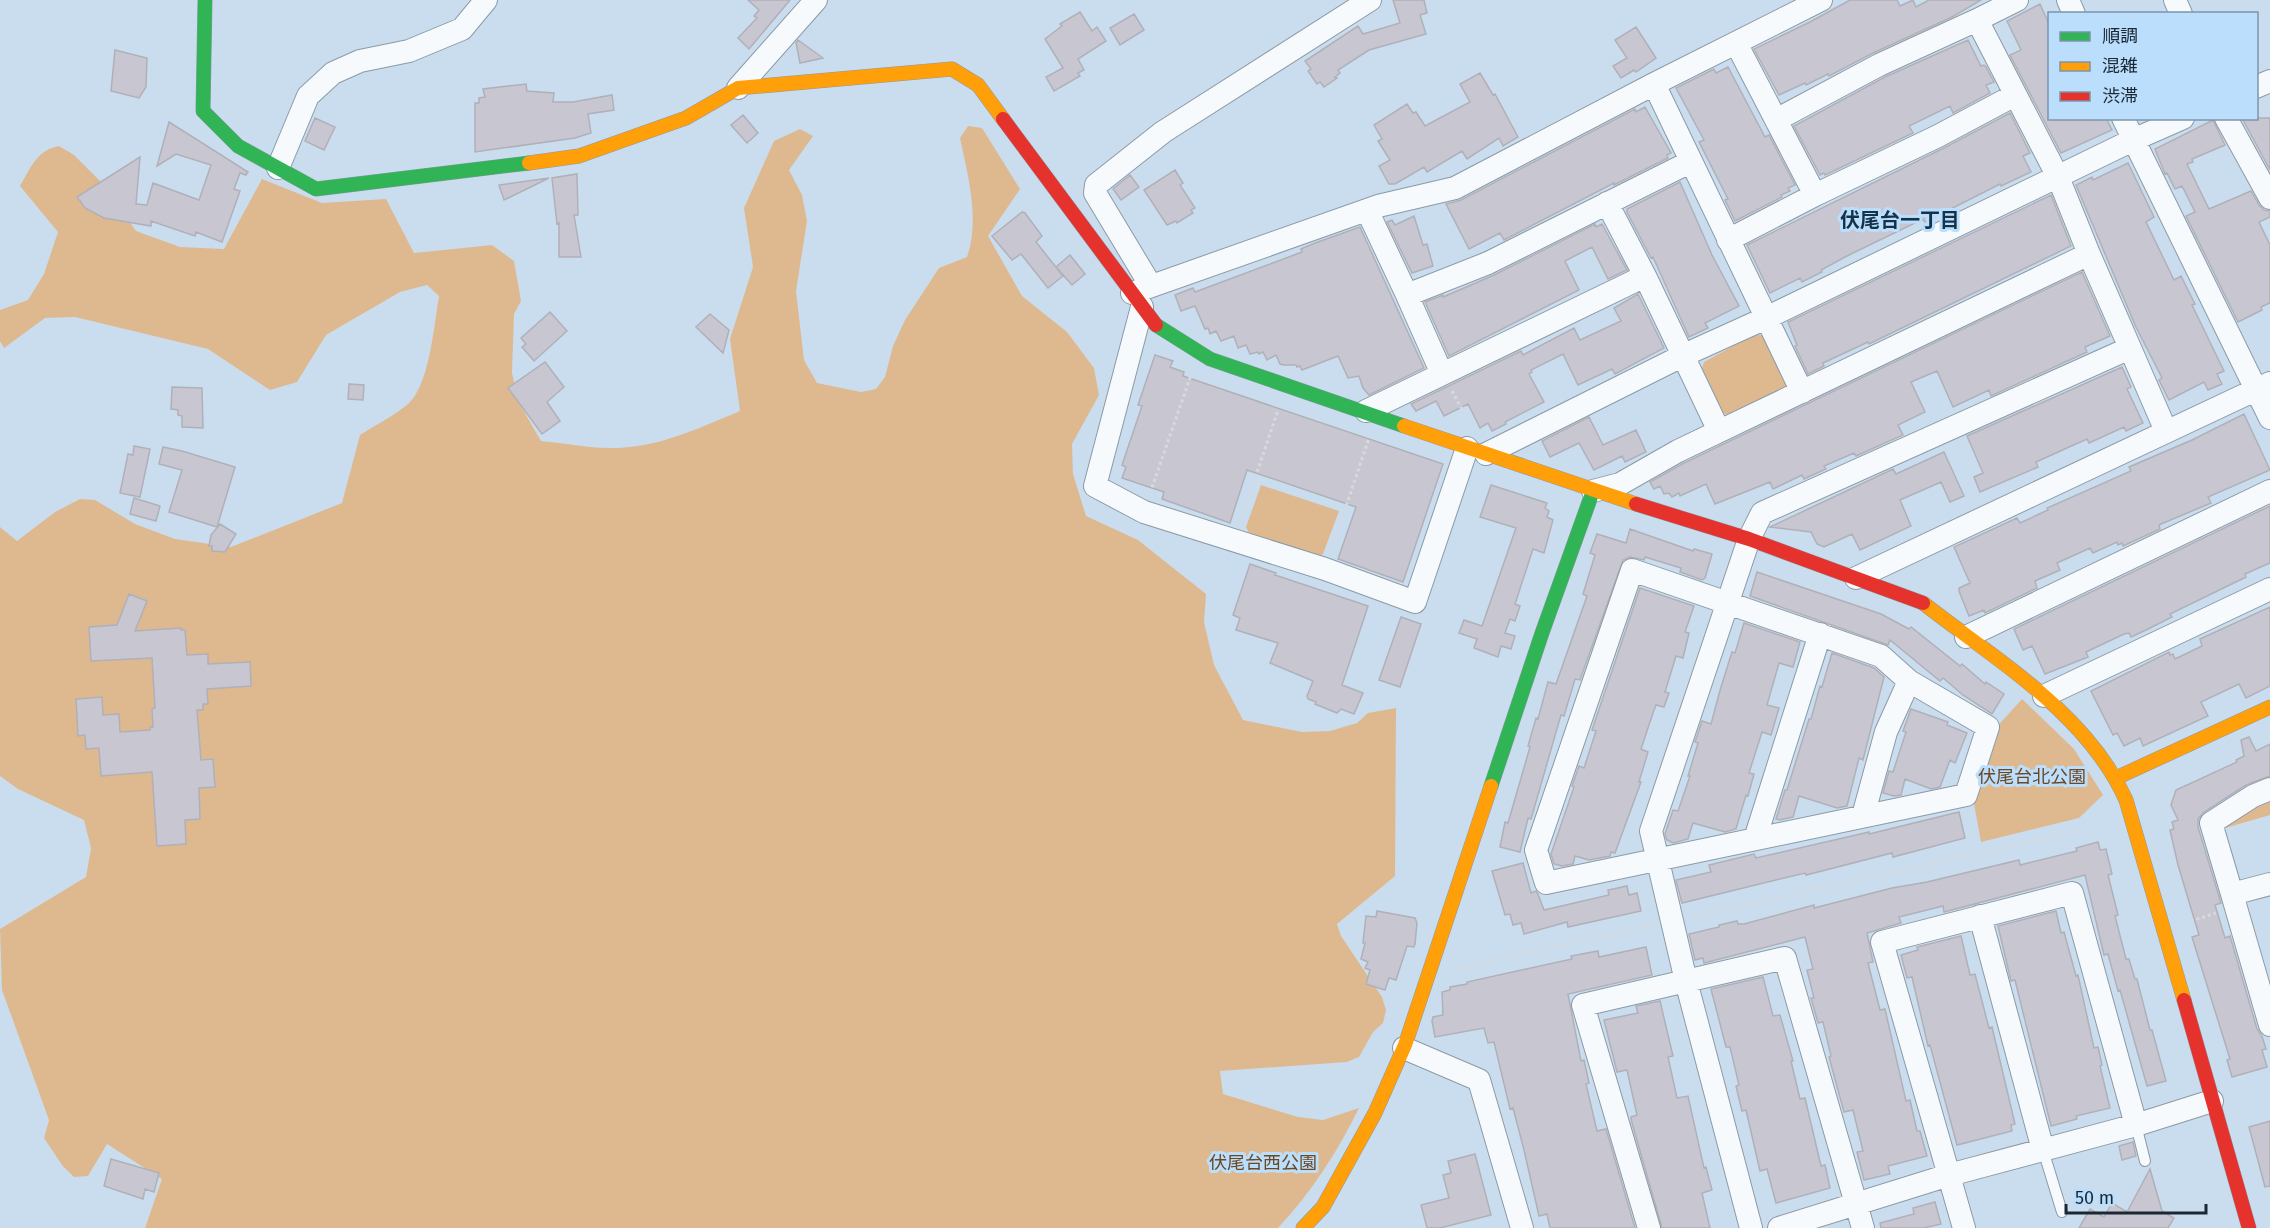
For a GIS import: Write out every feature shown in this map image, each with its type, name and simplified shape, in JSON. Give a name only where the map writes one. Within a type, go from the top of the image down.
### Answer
[{"type":"street","points":[[205,0],[203,111],[238,146],[316,189],[579,156],[686,118],[738,88],[816,0]]},
{"type":"street","points":[[278,168],[308,96],[333,73],[360,61],[409,51],[462,29],[486,0]]},
{"type":"street","points":[[1370,0],[1163,132],[1096,185],[1095,193],[1156,326],[1210,359],[1369,421],[1475,444],[1593,491],[1749,540],[1919,600],[2044,696],[2077,726],[2116,778],[2126,800],[2249,1228]]},
{"type":"street","points":[[1142,296],[1367,210],[1455,188],[1821,0]]},
{"type":"street","points":[[1776,120],[1879,65],[2017,0]]},
{"type":"street","points":[[1977,20],[2058,177],[2166,431]]},
{"type":"street","points":[[1737,43],[1815,195]]},
{"type":"street","points":[[738,88],[952,69],[978,85],[1142,296]]},
{"type":"street","points":[[1654,84],[1802,392]]},
{"type":"street","points":[[1728,240],[1938,136],[2015,95]]},
{"type":"street","points":[[2124,120],[2263,386],[2270,418]]},
{"type":"street","points":[[1142,296],[1095,486],[1144,512],[1325,569],[1415,602],[1475,444],[1766,318],[2178,120]]},
{"type":"street","points":[[2227,120],[2270,198]]},
{"type":"street","points":[[1407,295],[1488,263],[1690,162]]},
{"type":"street","points":[[1607,203],[1719,431]]},
{"type":"street","points":[[1367,210],[1442,374]]},
{"type":"street","points":[[1593,491],[1620,484],[1678,451],[2089,254]]},
{"type":"street","points":[[1369,421],[1442,374],[1644,276]]},
{"type":"street","points":[[1751,1228],[1686,981],[1651,831],[1749,540],[1761,513],[2130,348]]},
{"type":"street","points":[[1856,578],[2263,386]]},
{"type":"street","points":[[1303,1228],[1323,1206],[1340,1176],[1375,1113],[1404,1048],[1542,633],[1593,491]]},
{"type":"street","points":[[1966,637],[2270,491]]},
{"type":"street","points":[[1632,570],[1728,603],[1881,656],[1910,681],[1988,727],[1966,795],[1546,883],[1536,850],[1632,570]]},
{"type":"street","points":[[2044,696],[2270,590]]},
{"type":"street","points":[[1755,839],[1820,634]]},
{"type":"street","points":[[1863,816],[1886,732],[1910,681]]},
{"type":"street","points":[[2116,778],[2270,707]]},
{"type":"street","points":[[2270,789],[2253,795],[2211,823],[2270,1025]]},
{"type":"street","points":[[2234,901],[2270,884]]},
{"type":"street","points":[[1964,1228],[1882,942],[2072,892],[2136,1125]]},
{"type":"street","points":[[1980,916],[2043,1150]]},
{"type":"street","points":[[1649,1228],[1583,1005],[1785,958],[1863,1228]]},
{"type":"street","points":[[1404,1048],[1479,1080],[1522,1228]]},
{"type":"street","points":[[1779,1228],[1949,1175],[2136,1125],[2212,1101]]},
{"type":"lane","points":[[2136,1125],[2145,1161]]},
{"type":"lane","points":[[2043,1150],[2062,1212]]},
{"type":"path","points":[[1144,512],[1195,365]]},
{"type":"path","points":[[1442,374],[1475,444]]},
{"type":"path","points":[[1234,540],[1278,410]]},
{"type":"path","points":[[1325,569],[1369,421]]},
{"type":"path","points":[[1453,969],[2086,829]]},
{"type":"path","points":[[2178,925],[2234,901]]},
{"type":"green space","name":"伏尾台⻄公園","points":[[968,126],[982,128],[1020,189],[988,236],[1022,296],[1067,332],[1094,368],[1099,395],[1072,444],[1073,474],[1086,516],[1138,540],[1206,594],[1204,622],[1214,665],[1243,720],[1302,732],[1330,731],[1357,723],[1368,713],[1396,708],[1395,876],[1337,924],[1341,936],[1382,997],[1386,1010],[1383,1023],[1373,1032],[1359,1057],[1347,1062],[1220,1071],[1223,1094],[1298,1117],[1323,1120],[1359,1108],[1323,1171],[1302,1201],[1278,1228],[145,1228],[162,1179],[107,1144],[88,1176],[74,1177],[62,1165],[44,1138],[49,1120],[2,990],[0,929],[86,877],[91,848],[84,820],[18,789],[0,776],[0,527],[17,541],[55,512],[80,499],[95,500],[135,524],[175,539],[231,547],[342,503],[360,435],[400,411],[417,393],[427,367],[439,296],[427,285],[400,292],[326,335],[297,382],[270,390],[208,349],[75,317],[45,318],[4,348],[0,341],[0,310],[28,300],[44,274],[58,232],[20,186],[35,160],[51,148],[59,146],[74,155],[105,186],[136,231],[180,247],[224,249],[262,179],[322,203],[386,199],[414,253],[492,245],[514,261],[521,301],[514,314],[512,373],[519,403],[541,441],[610,448],[661,441],[740,411],[730,339],[753,267],[744,208],[774,141],[800,129],[813,136],[789,170],[802,195],[807,221],[796,291],[804,360],[817,383],[861,392],[876,389],[885,377],[893,346],[905,320],[939,268],[967,257],[971,243],[973,213],[960,138]]},
{"type":"green space","points":[[1755,334],[1765,336],[1787,382],[1784,390],[1730,416],[1721,412],[1701,371],[1704,362]]},
{"type":"green space","points":[[1261,485],[1339,511],[1323,554],[1316,559],[1249,533],[1246,527]]},
{"type":"green space","name":"伏尾台北公園","points":[[2022,699],[2074,749],[2103,795],[2079,818],[1981,842],[1974,804],[1975,789],[1994,730]]},
{"type":"green space","points":[[2270,797],[2270,815],[2222,829]]},
{"type":"building","points":[[748,0],[790,0],[749,49],[738,38],[757,18],[754,16],[759,10]]},
{"type":"building","points":[[1393,0],[1424,0],[1427,13],[1420,15],[1426,34],[1369,50],[1338,70],[1340,73],[1335,77],[1337,78],[1324,87],[1320,82],[1317,84],[1308,71],[1311,69],[1305,61],[1358,26],[1363,34],[1400,23]]},
{"type":"building","points":[[1850,0],[1897,0],[1900,6],[1913,0],[1916,7],[1929,0],[1981,0],[1952,17],[1829,76],[1828,74],[1779,95],[1754,49]]},
{"type":"building","points":[[2040,4],[2048,22],[2048,120],[2107,120],[2112,130],[2061,153],[2010,55],[2021,50],[2007,21]]},
{"type":"building","points":[[1080,12],[1092,31],[1097,27],[1106,41],[1078,59],[1084,70],[1078,73],[1080,76],[1054,91],[1046,77],[1063,68],[1045,39],[1062,26],[1060,24]]},
{"type":"building","points":[[1134,14],[1144,30],[1120,45],[1110,28]]},
{"type":"building","points":[[1636,27],[1656,58],[1636,72],[1634,70],[1621,78],[1613,66],[1627,58],[1615,40]]},
{"type":"building","points":[[798,40],[823,58],[800,63],[796,43]]},
{"type":"building","points":[[1968,40],[1981,66],[1986,67],[1994,82],[1986,85],[1990,93],[1953,113],[1950,106],[1909,126],[1913,133],[1825,175],[1824,173],[1820,175],[1794,126],[1885,77]]},
{"type":"building","points":[[115,50],[147,58],[146,87],[139,98],[111,91]]},
{"type":"building","points":[[1728,67],[1765,137],[1769,135],[1795,185],[1788,188],[1790,191],[1781,195],[1782,197],[1735,221],[1725,200],[1728,199],[1699,142],[1704,140],[1676,88],[1714,69],[1716,73]]},
{"type":"building","points":[[1480,73],[1493,95],[1495,94],[1518,137],[1503,146],[1499,138],[1467,159],[1462,151],[1427,172],[1424,167],[1395,184],[1389,184],[1379,166],[1390,160],[1378,141],[1382,139],[1374,125],[1407,104],[1413,113],[1416,112],[1425,126],[1470,102],[1460,84]]},
{"type":"building","points":[[526,84],[527,91],[554,93],[553,102],[573,102],[612,95],[614,110],[588,114],[591,133],[575,138],[475,152],[475,103],[479,103],[479,98],[485,97],[483,89]]},
{"type":"building","points":[[1645,107],[1671,153],[1667,155],[1668,158],[1504,240],[1500,233],[1469,249],[1446,204],[1461,200],[1635,109],[1636,112]]},
{"type":"building","points":[[2010,113],[2030,153],[2023,156],[2031,172],[2001,186],[2000,184],[1925,222],[1923,219],[1847,256],[1802,282],[1800,278],[1770,293],[1747,245]]},
{"type":"building","points":[[743,115],[758,133],[747,143],[731,125]]},
{"type":"building","points":[[315,118],[335,127],[324,150],[305,141]]},
{"type":"building","points":[[2270,118],[2270,170],[2243,120]]},
{"type":"building","points":[[2213,120],[2225,145],[2192,159],[2193,162],[2187,164],[2209,209],[2251,191],[2259,205],[2264,210],[2270,211],[2270,217],[2259,222],[2270,245],[2270,303],[2261,307],[2262,310],[2238,322],[2186,216],[2195,212],[2182,186],[2175,189],[2167,173],[2165,174],[2155,149]]},
{"type":"building","points":[[169,122],[248,172],[246,175],[240,173],[234,189],[240,191],[222,242],[196,232],[195,236],[151,221],[151,226],[104,218],[85,208],[77,197],[140,157],[136,204],[147,205],[153,183],[199,200],[211,165],[176,154],[157,166]]},
{"type":"building","points":[[2128,163],[2154,217],[2146,222],[2174,280],[2181,276],[2195,304],[2192,305],[2224,371],[2217,374],[2222,384],[2208,390],[2204,382],[2169,400],[2159,380],[2162,378],[2135,325],[2076,185],[2092,177],[2093,180]]},
{"type":"building","points":[[1175,170],[1183,183],[1180,185],[1195,208],[1191,210],[1193,213],[1177,223],[1176,221],[1167,225],[1144,190]]},
{"type":"building","points":[[577,174],[578,215],[574,215],[581,257],[559,257],[559,223],[557,224],[552,178]]},
{"type":"building","points":[[1130,175],[1139,187],[1121,200],[1113,189]]},
{"type":"building","points":[[549,178],[504,200],[499,185]]},
{"type":"building","points":[[1680,182],[1712,255],[1739,306],[1705,323],[1708,328],[1689,337],[1653,257],[1651,258],[1627,212],[1627,209]]},
{"type":"building","points":[[2051,195],[2071,246],[1869,344],[1868,342],[1823,363],[1824,366],[1808,374],[1795,346],[1797,345],[1788,322]]},
{"type":"building","points":[[1022,212],[1042,236],[1036,242],[1063,276],[1048,288],[1021,254],[1012,260],[992,236]]},
{"type":"building","points":[[1414,216],[1423,245],[1427,244],[1433,266],[1412,273],[1387,222],[1392,220],[1395,225]]},
{"type":"building","points":[[1595,224],[1596,227],[1602,224],[1627,270],[1608,279],[1592,247],[1565,261],[1579,290],[1449,356],[1425,302],[1443,295],[1443,297],[1494,275]]},
{"type":"building","points":[[1360,227],[1424,368],[1369,395],[1363,388],[1359,376],[1348,378],[1338,356],[1302,370],[1300,366],[1280,364],[1276,355],[1267,360],[1263,352],[1250,354],[1246,345],[1238,348],[1234,336],[1221,341],[1216,331],[1210,334],[1208,328],[1205,329],[1195,306],[1181,311],[1175,295],[1193,288],[1195,292],[1302,252],[1301,249]]},
{"type":"building","points":[[1070,255],[1085,274],[1072,285],[1056,267]]},
{"type":"building","points":[[2082,272],[2110,336],[2085,347],[2087,352],[1991,396],[1989,390],[1953,407],[1937,371],[1911,382],[1925,412],[1898,425],[1903,435],[1856,456],[1854,453],[1824,466],[1826,469],[1804,479],[1802,475],[1773,489],[1770,482],[1715,504],[1706,484],[1680,496],[1679,493],[1672,497],[1669,493],[1664,494],[1660,486],[1654,489],[1650,482],[1684,463]]},
{"type":"building","points":[[1638,294],[1664,348],[1615,374],[1612,369],[1578,385],[1563,354],[1531,370],[1529,374],[1544,402],[1492,431],[1488,423],[1480,428],[1468,404],[1444,416],[1436,401],[1416,411],[1411,404],[1521,351],[1523,355],[1574,328],[1580,340],[1621,321],[1614,308]]},
{"type":"building","points":[[550,312],[567,331],[534,361],[522,347],[526,344],[521,338]]},
{"type":"building","points":[[710,314],[729,330],[723,353],[696,327]]},
{"type":"building","points":[[1155,355],[1173,361],[1170,367],[1184,372],[1183,376],[1443,464],[1403,582],[1338,559],[1356,507],[1247,470],[1230,523],[1162,499],[1164,492],[1122,478],[1126,467],[1122,465],[1142,406],[1138,405]]},
{"type":"building","points":[[545,362],[564,387],[547,402],[560,421],[542,434],[508,388]]},
{"type":"building","points":[[2122,367],[2131,387],[2127,389],[2143,423],[2126,431],[2124,427],[2089,443],[2087,439],[2036,462],[2038,467],[1980,492],[1974,477],[1983,473],[1967,436]]},
{"type":"building","points":[[349,384],[364,385],[363,400],[348,399]]},
{"type":"building","points":[[172,387],[202,388],[203,428],[182,427],[182,416],[178,415],[178,410],[171,409]]},
{"type":"building","points":[[2244,414],[2270,470],[2208,497],[2211,503],[2161,524],[2160,529],[2123,546],[2122,543],[2118,545],[2117,542],[2093,553],[2090,548],[2057,563],[2060,570],[2035,581],[2037,588],[1985,613],[1984,610],[1969,616],[1959,588],[1970,583],[1954,547],[2017,518],[2020,523],[2048,510],[2047,508],[2131,471],[2129,467],[2192,440]]},
{"type":"building","points":[[1589,417],[1603,445],[1636,430],[1646,452],[1625,462],[1622,456],[1594,470],[1579,443],[1550,457],[1542,441]]},
{"type":"building","points":[[134,446],[150,449],[140,497],[120,493],[128,454],[133,455]]},
{"type":"building","points":[[163,447],[235,467],[217,527],[169,512],[182,470],[159,464]]},
{"type":"building","points":[[1944,452],[1964,496],[1950,502],[1941,482],[1900,500],[1911,526],[1860,550],[1852,534],[1824,547],[1817,544],[1811,532],[1770,527],[1893,469],[1896,474]]},
{"type":"building","points":[[1491,485],[1547,503],[1545,508],[1549,511],[1547,517],[1553,520],[1544,553],[1533,549],[1515,604],[1520,606],[1515,621],[1510,619],[1505,633],[1515,636],[1511,649],[1501,646],[1498,657],[1474,648],[1477,639],[1459,633],[1464,620],[1482,626],[1516,528],[1480,517]]},
{"type":"building","points":[[134,498],[160,506],[156,521],[130,514]]},
{"type":"building","points":[[2270,506],[2270,563],[2245,574],[2246,577],[2170,614],[2172,617],[2146,630],[2131,637],[2129,633],[2124,634],[2086,652],[2088,657],[2045,674],[2032,646],[2023,650],[2014,629]]},
{"type":"building","points":[[220,524],[236,534],[225,552],[212,551],[212,546],[209,546],[211,535]]},
{"type":"building","points":[[1630,529],[1693,551],[1694,549],[1712,554],[1705,578],[1702,580],[1680,572],[1681,568],[1645,557],[1644,560],[1630,557],[1623,560],[1580,680],[1575,679],[1564,716],[1561,715],[1531,819],[1528,818],[1520,852],[1500,847],[1505,822],[1508,823],[1548,682],[1556,684],[1587,596],[1583,594],[1595,555],[1590,553],[1597,534],[1626,543]]},
{"type":"building","points":[[1250,564],[1276,573],[1275,575],[1368,606],[1342,685],[1363,693],[1354,714],[1341,709],[1337,713],[1315,704],[1316,702],[1308,699],[1307,696],[1313,681],[1270,663],[1278,643],[1236,630],[1240,618],[1233,615]]},
{"type":"building","points":[[1757,572],[1881,614],[1909,629],[1911,627],[1960,666],[1962,664],[1985,684],[1986,682],[2004,694],[1992,714],[1963,695],[1943,678],[1940,681],[1890,640],[1888,645],[1750,596]]},
{"type":"building","points":[[1640,588],[1694,606],[1685,632],[1689,633],[1683,658],[1676,656],[1665,692],[1669,693],[1664,707],[1656,705],[1654,710],[1641,749],[1648,752],[1639,782],[1641,782],[1615,853],[1611,852],[1610,856],[1589,860],[1575,856],[1573,864],[1562,866],[1554,864],[1551,854],[1574,787],[1572,786],[1579,766],[1584,768],[1596,731],[1592,730]]},
{"type":"building","points":[[129,594],[147,601],[135,631],[181,628],[185,630],[187,655],[208,654],[208,664],[250,662],[251,686],[207,689],[208,704],[203,704],[203,710],[197,710],[201,760],[213,759],[215,787],[199,788],[200,819],[185,820],[186,844],[157,846],[152,772],[101,776],[99,748],[86,749],[85,735],[78,736],[76,699],[102,697],[103,715],[119,714],[120,732],[150,730],[150,727],[153,727],[152,709],[155,708],[152,658],[91,661],[89,627],[117,625]]},
{"type":"building","points":[[2270,607],[2270,686],[2246,698],[2239,684],[2201,702],[2208,716],[2143,746],[2140,738],[2124,746],[2117,733],[2113,735],[2091,691],[2169,652],[2175,659],[2202,646],[2200,639]]},
{"type":"building","points":[[1401,617],[1421,624],[1400,687],[1379,680]]},
{"type":"building","points":[[1744,623],[1800,642],[1793,667],[1779,663],[1767,705],[1779,708],[1771,735],[1762,732],[1749,773],[1754,774],[1736,829],[1725,832],[1693,823],[1688,839],[1673,843],[1667,840],[1665,834],[1673,810],[1678,811],[1690,776],[1688,776],[1698,743],[1695,742],[1702,721],[1711,724],[1732,652],[1735,653]]},
{"type":"building","points":[[1832,653],[1874,668],[1884,677],[1863,760],[1859,758],[1847,806],[1837,808],[1799,796],[1793,817],[1776,819],[1809,719],[1811,719],[1820,686],[1822,687]]},
{"type":"building","points":[[1911,709],[1948,722],[1947,725],[1967,733],[1955,763],[1950,760],[1940,787],[1931,789],[1905,779],[1901,795],[1894,796],[1883,793],[1889,771],[1893,772]]},
{"type":"building","points":[[2249,737],[2256,751],[2270,744],[2270,776],[2246,785],[2204,812],[2198,819],[2198,827],[2221,903],[2215,905],[2225,938],[2230,936],[2257,1029],[2266,1049],[2262,1050],[2267,1067],[2232,1077],[2227,1060],[2230,1059],[2192,937],[2199,935],[2170,830],[2174,829],[2172,822],[2178,820],[2171,805],[2176,790],[2237,762],[2236,760],[2244,756],[2241,740]]},
{"type":"building","points":[[1959,812],[1965,838],[1893,857],[1892,853],[1682,903],[1676,880],[1711,872],[1709,865],[1754,854],[1756,858]]},
{"type":"building","points":[[2098,842],[2100,850],[2106,849],[2112,874],[2108,875],[2118,915],[2115,916],[2126,959],[2129,959],[2135,979],[2137,979],[2166,1081],[2147,1086],[2120,990],[2118,991],[2108,954],[2104,955],[2085,875],[1944,912],[1943,906],[1899,917],[1901,923],[1867,933],[1873,962],[1868,963],[1880,1010],[1885,1009],[1906,1101],[1910,1100],[1917,1131],[1920,1131],[1927,1156],[1888,1166],[1890,1174],[1864,1180],[1857,1152],[1863,1151],[1853,1110],[1844,1112],[1829,1057],[1831,1056],[1823,1022],[1818,1023],[1811,998],[1814,998],[1807,970],[1813,969],[1805,937],[1704,963],[1703,958],[1695,960],[1689,934],[1719,927],[1719,925],[1737,921],[1738,924],[1744,924],[1814,905],[1814,908],[2019,860],[2020,865],[2077,851],[2076,848]]},
{"type":"building","points":[[1523,863],[1531,893],[1536,891],[1544,910],[1609,895],[1608,890],[1627,886],[1629,895],[1637,893],[1641,911],[1568,927],[1567,922],[1524,934],[1521,923],[1513,925],[1510,914],[1505,915],[1492,871]]},
{"type":"building","points":[[1377,911],[1415,918],[1417,923],[1414,947],[1407,946],[1396,980],[1389,978],[1385,990],[1366,984],[1370,970],[1365,968],[1368,962],[1361,959],[1365,943],[1363,943],[1366,916],[1376,917]]},
{"type":"building","points":[[2056,911],[2061,933],[2064,932],[2076,976],[2078,975],[2094,1048],[2098,1047],[2110,1108],[2076,1116],[2077,1119],[2051,1126],[2015,980],[2011,981],[1998,926]]},
{"type":"building","points":[[1961,936],[1970,975],[1975,974],[1989,1028],[1992,1027],[2015,1124],[2011,1125],[2012,1131],[1957,1145],[1930,1045],[1928,1046],[1912,977],[1907,978],[1901,955],[1918,950],[1917,947]]},
{"type":"building","points":[[1646,947],[1652,975],[1568,994],[1581,1061],[1584,1060],[1589,1083],[1586,1084],[1597,1131],[1606,1129],[1635,1228],[1550,1228],[1547,1214],[1539,1216],[1524,1150],[1513,1108],[1510,1109],[1494,1042],[1488,1043],[1484,1028],[1435,1037],[1433,1017],[1443,1015],[1442,992],[1450,990],[1450,987],[1572,959],[1571,956],[1598,951],[1599,957]]},
{"type":"building","points":[[1763,977],[1773,1016],[1780,1015],[1793,1061],[1791,1061],[1800,1099],[1805,1098],[1821,1166],[1825,1165],[1830,1188],[1776,1203],[1767,1169],[1760,1171],[1746,1110],[1742,1111],[1736,1086],[1739,1085],[1730,1047],[1726,1047],[1711,989]]},
{"type":"building","points":[[1660,1001],[1673,1056],[1668,1057],[1677,1098],[1688,1096],[1704,1168],[1706,1167],[1712,1190],[1702,1193],[1710,1228],[1662,1228],[1632,1123],[1631,1117],[1637,1115],[1627,1070],[1617,1072],[1604,1020],[1638,1013],[1636,1006]]},
{"type":"building","points":[[2270,1121],[2270,1186],[2265,1187],[2249,1127]]},
{"type":"building","points":[[2133,1142],[2136,1156],[2122,1160],[2119,1146]]},
{"type":"building","points":[[1475,1154],[1491,1215],[1440,1228],[1427,1228],[1421,1205],[1449,1198],[1443,1175],[1451,1173],[1448,1161]]},
{"type":"building","points":[[111,1159],[159,1173],[154,1192],[145,1189],[143,1199],[104,1186]]},
{"type":"building","points":[[2150,1169],[2162,1211],[2174,1218],[2168,1228],[2079,1228],[2090,1209],[2104,1217],[2112,1203],[2127,1212]]},
{"type":"building","points":[[1935,1202],[1941,1224],[1924,1228],[1881,1228],[1880,1223],[1914,1214],[1913,1208]]},
{"type":"traffic: fast","points":[[205,0],[203,111],[238,146],[316,189],[529,163]]},
{"type":"traffic: fast","points":[[1156,325],[1210,359],[1404,426]]},
{"type":"traffic: fast","points":[[1491,786],[1593,491]]},
{"type":"traffic: slow","points":[[529,163],[579,156],[686,118],[738,88],[952,69],[978,85],[1003,119]]},
{"type":"traffic: slow","points":[[1404,426],[1636,504]]},
{"type":"traffic: slow","points":[[1923,603],[2009,667],[2064,714],[2109,769],[2126,800],[2184,1000]]},
{"type":"traffic: slow","points":[[2116,778],[2270,707]]},
{"type":"traffic: slow","points":[[1303,1228],[1323,1207],[1375,1113],[1405,1045],[1491,786]]},
{"type":"traffic: jam","points":[[1003,119],[1156,325]]},
{"type":"traffic: jam","points":[[1636,504],[1749,539],[1923,603]]},
{"type":"traffic: jam","points":[[2184,1000],[2249,1228]]},
{"type":"district","name":"伏尾台一丁目","points":[[1900,220]]}]
